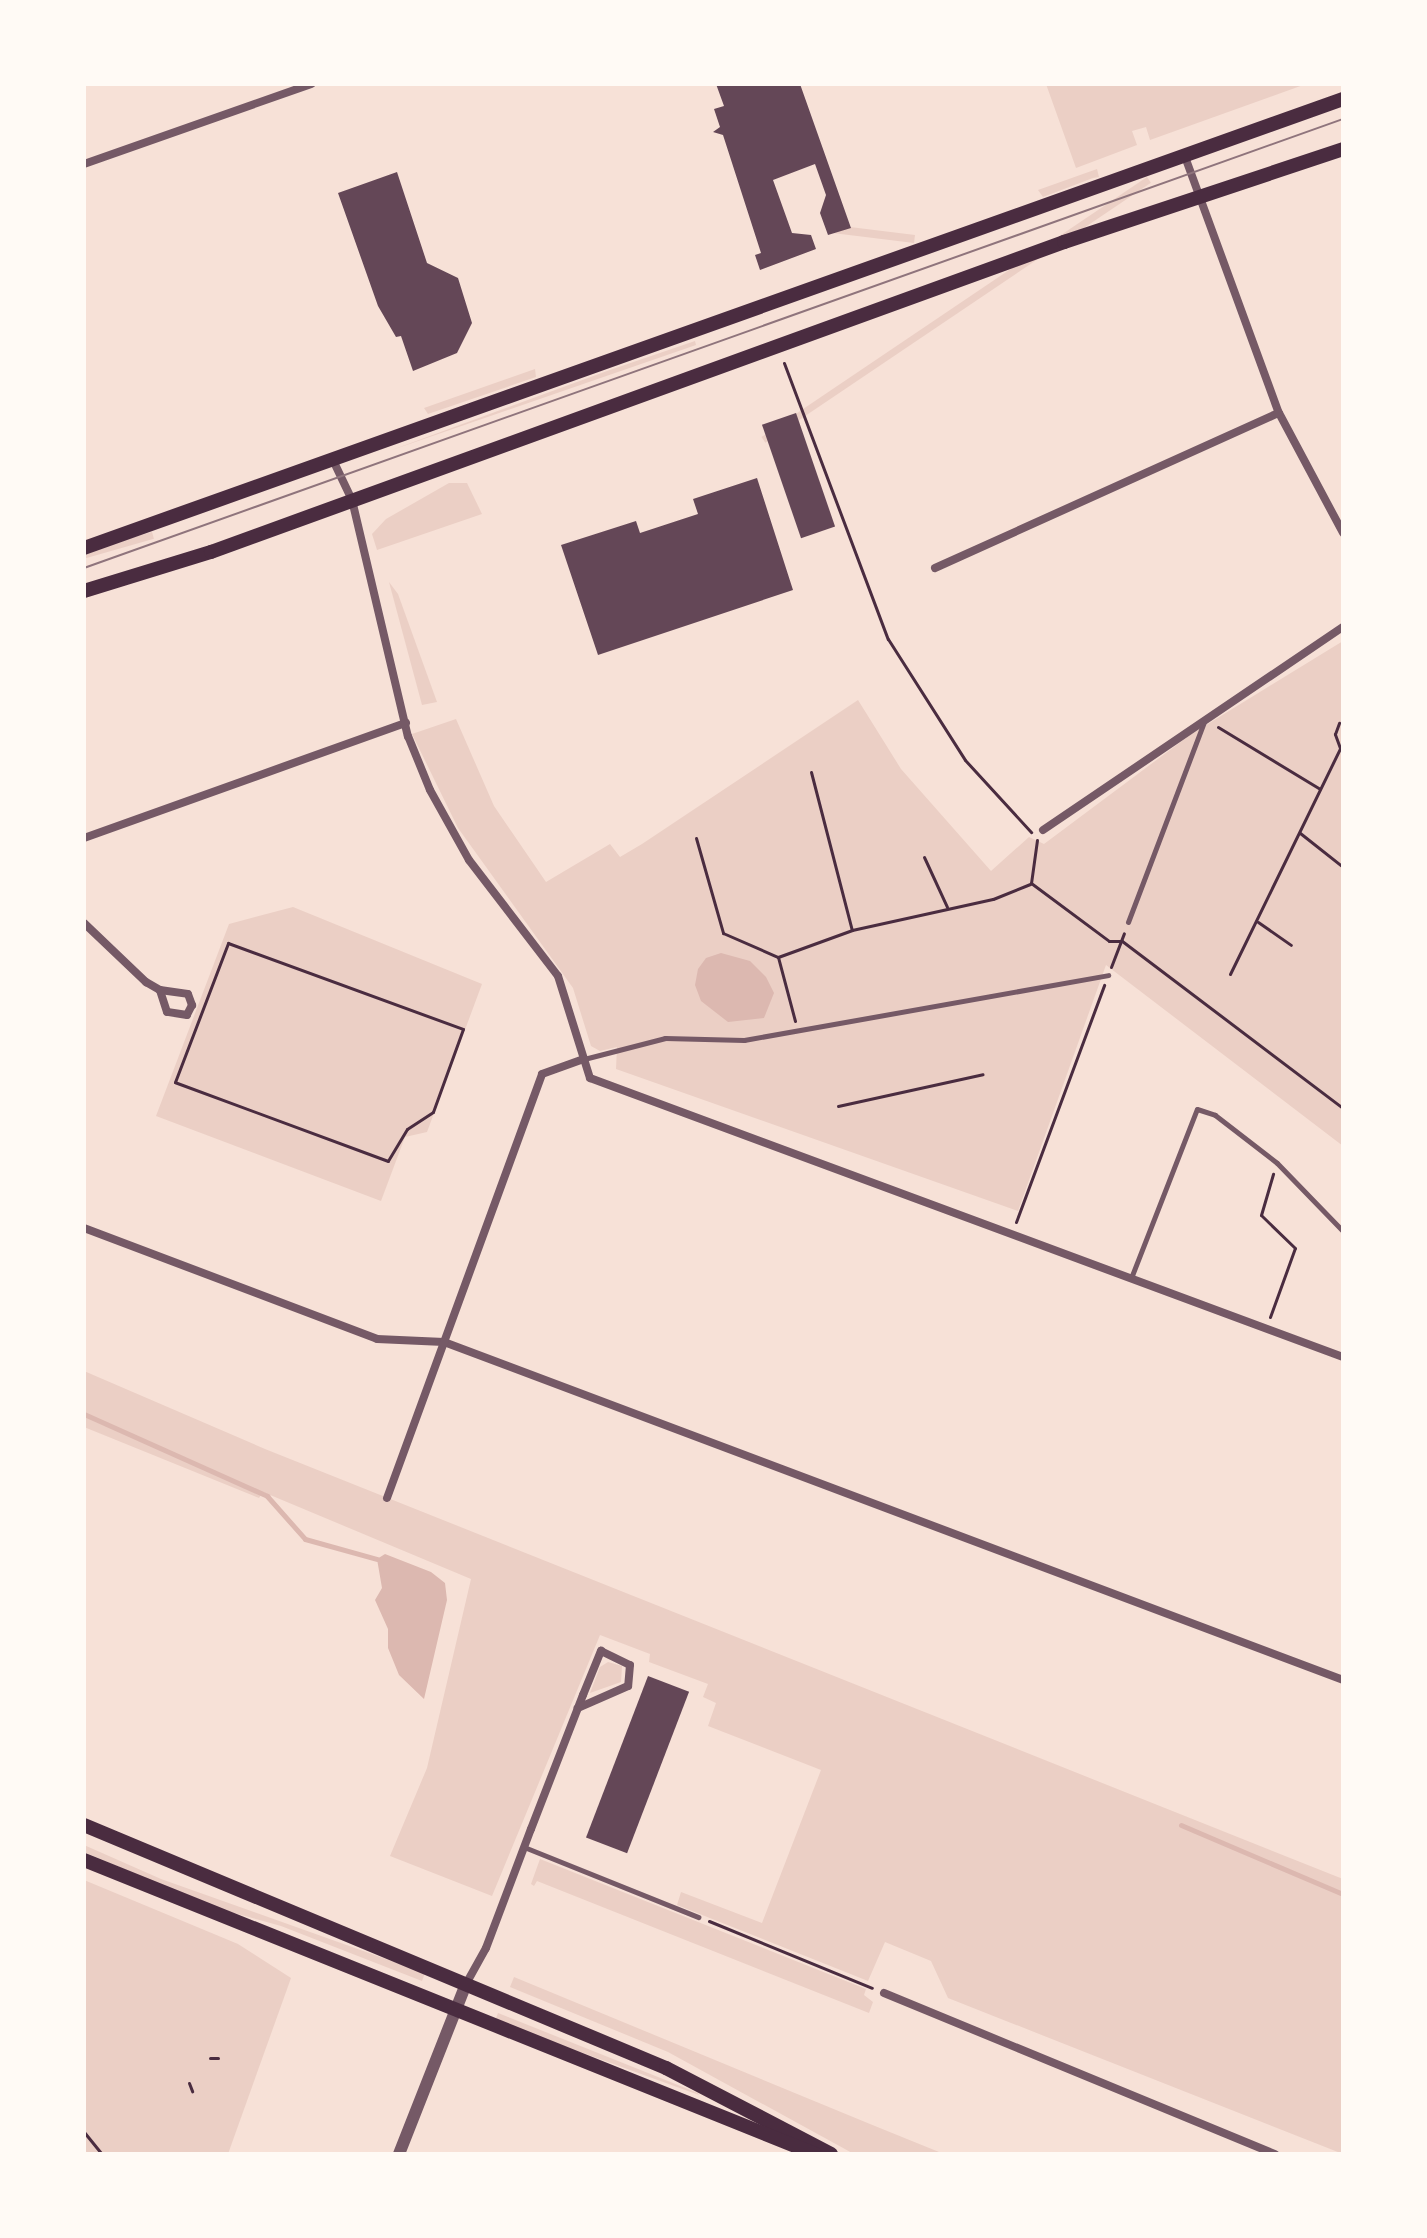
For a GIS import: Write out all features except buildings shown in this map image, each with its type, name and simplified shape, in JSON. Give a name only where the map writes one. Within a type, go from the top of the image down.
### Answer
[{"type":"main road","points":[[84,548],[1184,153],[1343,99]]},
{"type":"main road","points":[[84,591],[352,500],[1064,242],[1201,199],[1343,149]]},
{"type":"main road","points":[[84,1825],[666,2068],[831,2154]]},
{"type":"main road","points":[[84,1860],[455,2012],[816,2154]]},
{"type":"street","points":[[84,164],[311,84]]},
{"type":"street","points":[[1184,153],[1279,413],[1343,533]]},
{"type":"street","points":[[935,568],[1279,413]]},
{"type":"street","points":[[332,457],[352,500],[406,723],[447,824],[562,984],[590,1078],[1343,1357]]},
{"type":"street","points":[[1040,834],[1343,627]]},
{"type":"street","points":[[84,838],[406,723]]},
{"type":"street","points":[[84,923],[120,961],[160,990]]},
{"type":"street","points":[[387,1498],[542,1074],[584,1059]]},
{"type":"street","points":[[84,1228],[377,1339],[444,1342],[1343,1680]]},
{"type":"street","points":[[399,2154],[466,1984],[482,1957],[578,1708],[601,1651],[630,1665],[628,1686],[578,1708]]},
{"type":"street","points":[[884,1993],[1275,2154]]},
{"type":"lane","points":[[1128,922],[1205,720]]},
{"type":"lane","points":[[584,1059],[665,1038],[744,1040],[1108,975]]},
{"type":"lane","points":[[1131,1278],[1197,1109],[1215,1115],[1277,1163],[1343,1231]]},
{"type":"lane","points":[[524,1847],[698,1917]]},
{"type":"path","points":[[784,363],[888,639],[965,760],[1040,834],[1031,883]]},
{"type":"path","points":[[1205,720],[1320,789]]},
{"type":"path","points":[[1230,974],[1340,748],[1335,734],[1339,723]]},
{"type":"path","points":[[811,772],[852,930]]},
{"type":"path","points":[[1300,833],[1343,867]]},
{"type":"path","points":[[696,838],[723,933],[778,957],[852,930],[993,899],[1031,883]]},
{"type":"path","points":[[924,857],[947,907]]},
{"type":"path","points":[[1031,883],[1109,941],[1122,941],[1343,1108]]},
{"type":"path","points":[[1257,921],[1291,945]]},
{"type":"path","points":[[1012,1233],[1122,941]]},
{"type":"path","points":[[175,1082],[388,1161],[407,1129],[433,1112],[463,1029],[228,943]]},
{"type":"path","points":[[778,957],[798,1032]]},
{"type":"path","points":[[838,1106],[983,1074]]},
{"type":"path","points":[[1265,1328],[1295,1248],[1261,1215],[1277,1163]]},
{"type":"path","points":[[698,1917],[884,1993]]},
{"type":"path","points":[[210,2058],[218,2058]]},
{"type":"path","points":[[189,2083],[192,2091]]},
{"type":"path","points":[[84,2132],[102,2154]]},
{"type":"shaded area","points":[[1046,84],[1306,84],[1150,140],[1146,127],[1132,131],[1137,145],[1076,168]]},
{"type":"shaded area","points":[[1097,169],[1099,177],[1043,197],[1038,190]]},
{"type":"shaded area","points":[[1147,177],[1151,183],[765,443],[761,437]]},
{"type":"shaded area","points":[[832,225],[915,235],[914,243],[831,233]]},
{"type":"shaded area","points":[[695,341],[696,345],[389,451],[607,371]]},
{"type":"shaded area","points":[[535,369],[536,377],[428,414],[424,408]]},
{"type":"shaded area","points":[[449,483],[467,483],[482,514],[377,550],[372,534],[386,519]]},
{"type":"shaded area","points":[[152,532],[154,539],[85,559],[84,551]]},
{"type":"shaded area","points":[[389,582],[398,594],[437,702],[422,705]]},
{"type":"shaded area","points":[[1343,641],[1343,1146],[1106,965],[1018,1211],[616,1069],[617,1047],[600,1051],[591,1046],[573,988],[458,828],[412,734],[456,719],[494,806],[546,882],[610,844],[620,857],[858,700],[901,769],[991,871],[1029,837],[1044,844],[1190,735]]},
{"type":"shaded area","points":[[293,907],[482,984],[427,1132],[405,1137],[381,1201],[156,1116],[229,924]]},
{"type":"shaded area","points":[[721,953],[750,961],[766,977],[774,993],[764,1018],[728,1022],[701,1001],[695,985],[698,969],[706,958]]},
{"type":"shaded area","points":[[84,1371],[265,1449],[1343,1879],[1343,2154],[948,1998],[931,1961],[885,1942],[868,1981],[677,1905],[681,1892],[762,1923],[821,1770],[708,1726],[716,1703],[703,1697],[708,1684],[649,1662],[650,1654],[600,1635],[492,1896],[390,1856],[427,1768],[471,1579],[263,1492],[259,1498],[84,1427]]},
{"type":"shaded area","points":[[385,1554],[431,1572],[445,1583],[447,1600],[424,1699],[399,1675],[388,1648],[388,1629],[375,1600],[382,1588],[377,1559]]},
{"type":"shaded area","points":[[608,1662],[622,1666],[621,1682],[590,1693],[600,1667]]},
{"type":"shaded area","points":[[84,1845],[161,1879],[425,1973],[422,1981],[281,1926],[216,1908],[84,1852]]},
{"type":"shaded area","points":[[540,1859],[866,1989],[864,1995],[873,2002],[869,2013],[537,1881],[534,1886],[531,1884]]},
{"type":"shaded area","points":[[84,1880],[238,1944],[291,1978],[228,2154],[88,2154],[84,2149]]},
{"type":"shaded area","points":[[514,1977],[944,2154],[854,2154],[668,2052],[510,1987]]},
{"type":"shaded area","points":[[498,2013],[698,2093],[699,2095],[495,2021]]},
{"type":"waterway","points":[[84,1414],[267,1496],[305,1539],[377,1559]]},
{"type":"waterway","points":[[1181,1825],[1343,1894]]},
{"type":"tram line","points":[[84,568],[1343,119]]}]
